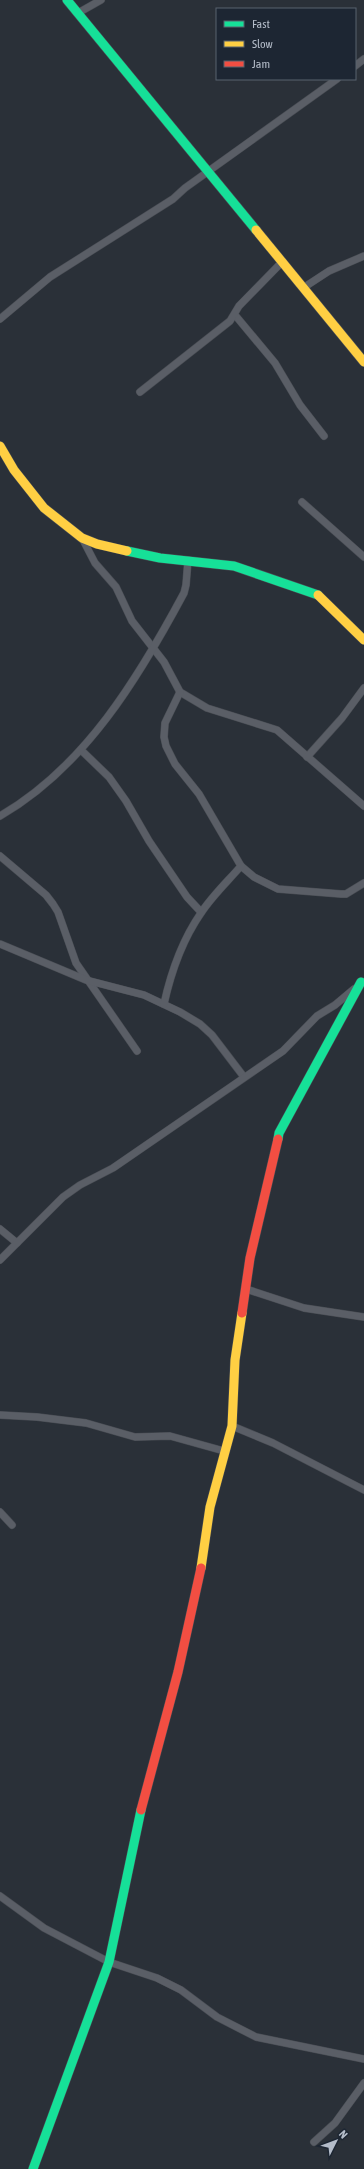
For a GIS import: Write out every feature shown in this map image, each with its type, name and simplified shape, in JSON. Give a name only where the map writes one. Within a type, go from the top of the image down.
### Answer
[{"type":"street","points":[[67,0],[209,171],[364,362]]},
{"type":"street","points":[[78,13],[101,0]]},
{"type":"street","points":[[356,65],[364,59]]},
{"type":"street","points":[[0,319],[50,277],[173,199],[185,188],[336,80]]},
{"type":"street","points":[[304,288],[329,271],[364,256]]},
{"type":"street","points":[[140,392],[234,315],[239,306],[282,262]]},
{"type":"street","points":[[234,315],[276,363],[300,405],[324,436]]},
{"type":"street","points":[[0,446],[14,470],[44,508],[82,538],[97,544],[145,556],[234,566],[304,592],[317,594],[364,640]]},
{"type":"street","points":[[302,502],[364,557]]},
{"type":"street","points":[[82,538],[95,563],[116,587],[132,621],[164,662],[180,692],[206,708],[277,730],[293,742],[307,757],[364,806]]},
{"type":"street","points":[[0,816],[35,792],[68,764],[105,720],[153,648],[184,593],[188,560]]},
{"type":"street","points":[[307,757],[347,712],[364,688]]},
{"type":"street","points":[[180,692],[165,723],[164,737],[166,746],[175,764],[199,794],[241,866],[267,885],[288,891],[346,894],[364,883]]},
{"type":"street","points":[[80,750],[109,777],[126,801],[148,841],[187,897],[201,912]]},
{"type":"street","points":[[0,856],[46,895],[53,904],[58,912],[74,959],[86,980],[108,1006],[137,1051]]},
{"type":"street","points":[[164,1004],[168,986],[184,943],[201,912],[241,866]]},
{"type":"street","points":[[0,944],[86,980],[144,995],[188,1016],[212,1035],[244,1077]]},
{"type":"street","points":[[0,1260],[71,1191],[113,1168],[284,1051],[317,1016],[345,998],[362,980]]},
{"type":"street","points":[[32,2169],[109,1962],[140,1813],[178,1672],[202,1560],[210,1507],[232,1426],[235,1360],[250,1258],[279,1133],[362,980]]},
{"type":"street","points":[[0,1229],[17,1243]]},
{"type":"street","points":[[246,1289],[304,1308],[364,1316]]},
{"type":"street","points":[[0,1415],[37,1417],[86,1423],[135,1437],[170,1436],[224,1451]]},
{"type":"street","points":[[232,1426],[273,1444],[364,1490]]},
{"type":"street","points":[[0,1512],[12,1525]]},
{"type":"street","points":[[0,1896],[44,1928],[109,1962],[157,1978],[181,1990],[217,2017],[256,2037],[364,2059]]},
{"type":"street","points":[[314,2142],[335,2123],[364,2083]]},
{"type":"traffic: fast","points":[[67,0],[256,230]]},
{"type":"traffic: fast","points":[[127,551],[160,558],[234,566],[318,595]]},
{"type":"traffic: fast","points":[[278,1139],[279,1133],[361,982]]},
{"type":"traffic: fast","points":[[33,2169],[109,1962],[141,1810]]},
{"type":"traffic: slow","points":[[256,230],[364,362]]},
{"type":"traffic: slow","points":[[0,446],[14,470],[44,508],[82,538],[97,544],[127,551]]},
{"type":"traffic: slow","points":[[318,595],[364,640]]},
{"type":"traffic: slow","points":[[201,1568],[210,1507],[232,1426],[235,1360],[242,1313]]},
{"type":"traffic: jam","points":[[242,1313],[250,1258],[278,1139]]},
{"type":"traffic: jam","points":[[141,1810],[178,1672],[201,1568]]}]
